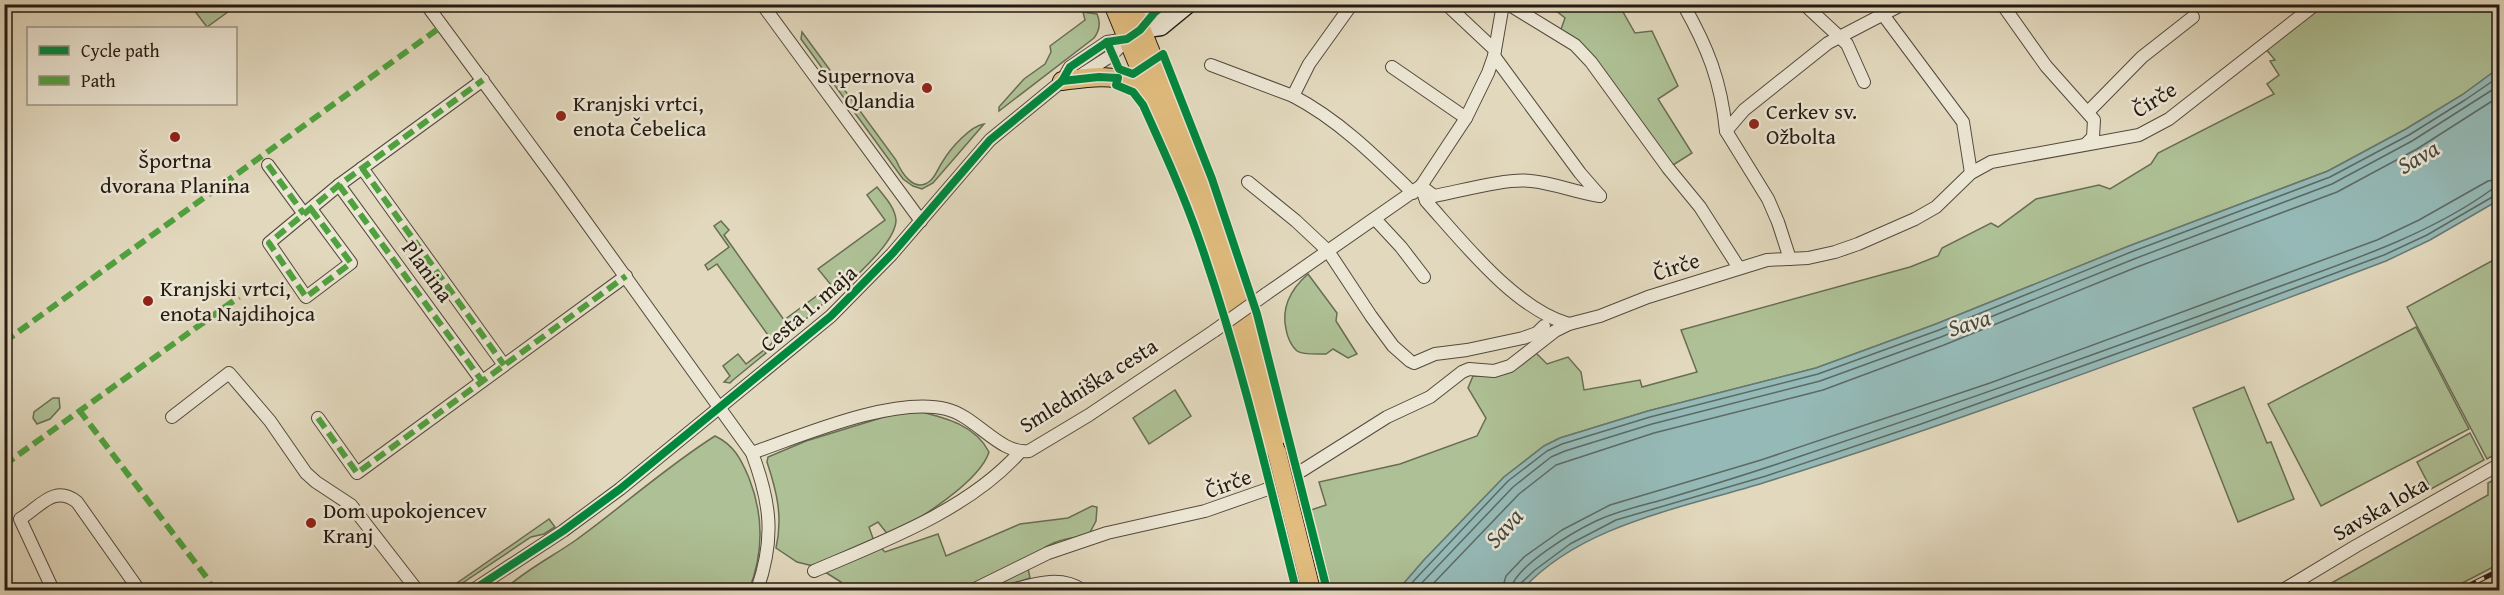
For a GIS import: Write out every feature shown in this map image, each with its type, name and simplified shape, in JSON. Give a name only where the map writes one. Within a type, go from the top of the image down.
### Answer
[{"type":"main road","points":[[1113,4],[1133,35],[1204,182],[1244,300],[1275,419],[1277,453]]},
{"type":"main road","points":[[1131,4],[1133,35],[1152,100],[1190,189],[1231,306],[1265,425],[1277,453],[1311,591]]},
{"type":"main road","points":[[1062,81],[1100,77],[1118,78],[1136,86],[1152,100]]},
{"type":"street","points":[[426,4],[626,276],[752,453],[768,503],[770,526],[767,556],[757,591]]},
{"type":"street","points":[[762,4],[921,221]]},
{"type":"street","points":[[1133,35],[1166,4]]},
{"type":"street","points":[[1133,35],[1161,27],[1189,4]]},
{"type":"street","points":[[1293,96],[1309,64],[1352,4]]},
{"type":"street","points":[[1417,190],[1434,196],[1498,184],[1532,181],[1577,193],[1600,196],[1580,173],[1495,53],[1446,4]]},
{"type":"street","name":"Smledniška cesta","points":[[752,453],[872,413],[919,405],[948,409],[986,430],[1007,448],[1019,453],[1029,451],[1089,415],[1214,331],[1417,190],[1466,118],[1495,53],[1503,4]]},
{"type":"street","points":[[1508,4],[1575,45],[1591,62],[1668,168],[1700,207],[1739,268]]},
{"type":"street","points":[[1683,4],[1717,74],[1724,102],[1726,131],[1768,199],[1779,222],[1790,259]]},
{"type":"street","points":[[1804,4],[1840,35],[1847,44],[1864,82]]},
{"type":"street","points":[[1726,131],[1744,110],[1772,86],[1840,35],[1884,16],[1903,4]]},
{"type":"street","points":[[2002,4],[2046,66],[2094,120],[2093,137],[2087,143]]},
{"type":"street","name":"Čirče","points":[[973,591],[1048,553],[1107,533],[1205,511],[1265,490],[1303,470],[1387,417],[1430,397],[1462,372],[1469,369],[1494,371],[1510,366],[1539,343],[1569,324],[1600,316],[1648,297],[1767,260],[1808,258],[1836,252],[1915,219],[1936,207],[1971,173],[1991,162],[2139,135],[2169,118],[2316,4]]},
{"type":"street","points":[[1884,16],[1963,122],[1971,173]]},
{"type":"street","points":[[2088,112],[2136,63],[2193,17]]},
{"type":"street","name":"Cesta 1. maja","points":[[473,591],[601,504],[831,316],[866,282],[990,140],[1062,81],[1070,67],[1107,42],[1133,35]]},
{"type":"street","points":[[1211,65],[1293,96],[1338,125],[1417,190],[1503,284],[1546,321],[1569,324]]},
{"type":"street","points":[[1392,67],[1466,118]]},
{"type":"street","points":[[268,165],[307,211],[351,263],[306,297],[269,243],[307,211],[339,185],[483,80]]},
{"type":"street","name":"Planina","points":[[362,168],[504,365]]},
{"type":"street","points":[[1248,182],[1296,221],[1328,251],[1355,294],[1387,337],[1410,362],[1414,363],[1435,354],[1523,338],[1538,333],[1546,321]]},
{"type":"street","name":"Planina","points":[[339,185],[482,381]]},
{"type":"street","points":[[1375,219],[1424,277]]},
{"type":"street","points":[[318,418],[357,473],[626,276]]},
{"type":"street","points":[[1539,343],[1546,321]]},
{"type":"street","points":[[172,417],[229,373],[270,421],[306,473],[351,505],[417,591]]},
{"type":"street","points":[[814,571],[910,530],[999,474],[1019,453]]},
{"type":"street","name":"Savska loka","points":[[2283,591],[2499,464]]},
{"type":"street","points":[[53,591],[20,519],[55,494],[62,494],[68,495],[77,502],[139,591]]},
{"type":"street","points":[[1012,591],[1036,583],[1065,582],[1082,591]]},
{"type":"green space","points":[[235,4],[236,6],[207,27],[190,5]]},
{"type":"green space","points":[[1549,5],[1601,5],[1606,11],[1619,5],[1635,33],[1652,31],[1678,86],[1658,99],[1692,153],[1670,167],[1560,32],[1565,18]]},
{"type":"green space","points":[[2320,5],[2499,5],[2499,68],[2462,95],[2406,129],[2328,171],[2129,246],[1936,324],[1816,368],[1648,411],[1560,438],[1544,446],[1504,477],[1398,590],[1332,590],[1311,510],[1326,505],[1319,482],[1400,464],[1477,436],[1486,418],[1468,388],[1473,376],[1507,373],[1521,366],[1536,353],[1547,364],[1568,357],[1581,372],[1584,390],[1640,380],[1642,387],[1697,372],[1681,330],[1910,267],[1938,256],[1942,248],[1991,223],[1998,227],[2036,199],[2099,185],[2110,189],[2151,164],[2158,153],[2274,94],[2267,84],[2279,75],[2270,61],[2275,60],[2265,48]]},
{"type":"green space","points":[[1083,12],[1097,14],[1099,26],[1094,38],[999,111],[999,107],[1024,79],[1045,64],[1051,52],[1050,46],[1085,20]]},
{"type":"green space","points":[[802,32],[901,170],[914,183],[919,185],[930,181],[955,145],[967,133],[984,124],[933,183],[922,189],[913,186],[903,179],[801,39]]},
{"type":"green space","points":[[877,187],[894,211],[896,220],[894,229],[890,238],[874,258],[841,291],[836,291],[818,269],[885,220],[867,195]]},
{"type":"green space","points":[[721,221],[729,230],[724,235],[784,320],[826,289],[831,297],[769,351],[767,348],[773,342],[717,264],[708,270],[705,265],[729,247],[714,226]]},
{"type":"green space","points":[[2499,257],[2499,452],[2487,459],[2407,307]]},
{"type":"green space","points":[[1308,274],[1337,313],[1336,321],[1357,354],[1348,358],[1333,349],[1326,354],[1303,353],[1297,351],[1291,344],[1285,321],[1286,306],[1292,292]]},
{"type":"green space","points":[[2416,327],[2469,429],[2321,506],[2268,404]]},
{"type":"green space","points":[[764,350],[766,353],[730,383],[724,382],[730,376],[723,366],[738,354],[746,364]]},
{"type":"green space","points":[[2244,387],[2267,443],[2271,442],[2294,499],[2238,522],[2193,408]]},
{"type":"green space","points":[[1175,390],[1191,416],[1149,444],[1133,418]]},
{"type":"green space","points":[[53,398],[59,398],[60,408],[50,419],[37,424],[33,418],[34,412]]},
{"type":"green space","points":[[918,411],[968,429],[976,435],[989,452],[983,464],[961,488],[915,521],[889,536],[878,522],[869,527],[875,544],[813,566],[797,562],[776,548],[779,515],[774,484],[767,462],[768,457],[806,441],[897,413]]},
{"type":"green space","points":[[2470,433],[2484,460],[2431,489],[2417,462]]},
{"type":"green space","points":[[715,436],[732,448],[740,459],[754,492],[760,520],[760,548],[749,590],[504,590],[576,540]]},
{"type":"green space","points":[[2499,477],[2499,564],[2449,590],[2319,590],[2488,495],[2488,483]]},
{"type":"green space","points":[[1092,506],[1097,507],[1096,521],[1088,536],[1070,538],[1047,546],[1027,563],[1030,578],[992,590],[834,590],[841,582],[825,572],[880,547],[885,552],[938,534],[946,556],[1020,524],[1068,518]]},
{"type":"green space","points":[[549,519],[555,527],[544,534],[531,537],[452,590],[447,590]]},
{"type":"water","name":"Sava","points":[[2499,68],[2499,200],[2430,240],[2386,261],[1939,425],[1795,473],[1635,521],[1573,549],[1546,567],[1522,590],[1398,590],[1504,477],[1544,446],[1560,438],[1648,411],[1816,368],[1936,324],[2129,246],[2328,171],[2406,129],[2462,95]]},
{"type":"railway","points":[[2460,590],[2500,570]]},
{"type":"marked path","points":[[4,342],[442,26]]},
{"type":"marked path","points":[[311,209],[351,263],[306,297],[269,243],[339,185],[483,80]]},
{"type":"marked path","points":[[268,165],[304,214]]},
{"type":"marked path","points":[[362,168],[504,365]]},
{"type":"marked path","points":[[339,185],[482,381]]},
{"type":"marked path","points":[[318,418],[357,473],[626,276]]},
{"type":"marked path","points":[[4,465],[239,297]]},
{"type":"marked path","points":[[79,410],[207,578],[213,590]]},
{"type":"cycle path","points":[[473,590],[563,531],[620,489],[831,316],[892,254],[990,140],[1062,81],[1070,67],[1107,42],[1127,39],[1140,30],[1155,12],[1166,4]]},
{"type":"cycle path","points":[[1107,42],[1119,69],[1133,74],[1163,54],[1212,179],[1257,314],[1327,590]]},
{"type":"cycle path","points":[[1062,81],[1099,77],[1118,78],[1116,85],[1133,92],[1143,105],[1199,239],[1227,326],[1252,414],[1296,590]]},
{"type":"place","name":"Supernova Qlandia","points":[[927,88]]},
{"type":"place","name":"Kranjski vrtci, enota Čebelica","points":[[561,116]]},
{"type":"place","name":"Cerkev sv. Ožbolta","points":[[1754,124]]},
{"type":"place","name":"Športna dvorana Planina","points":[[175,137]]},
{"type":"place","name":"Kranjski vrtci, enota Najdihojca","points":[[148,301]]},
{"type":"place","name":"Dom upokojencev Kranj","points":[[311,523]]}]
